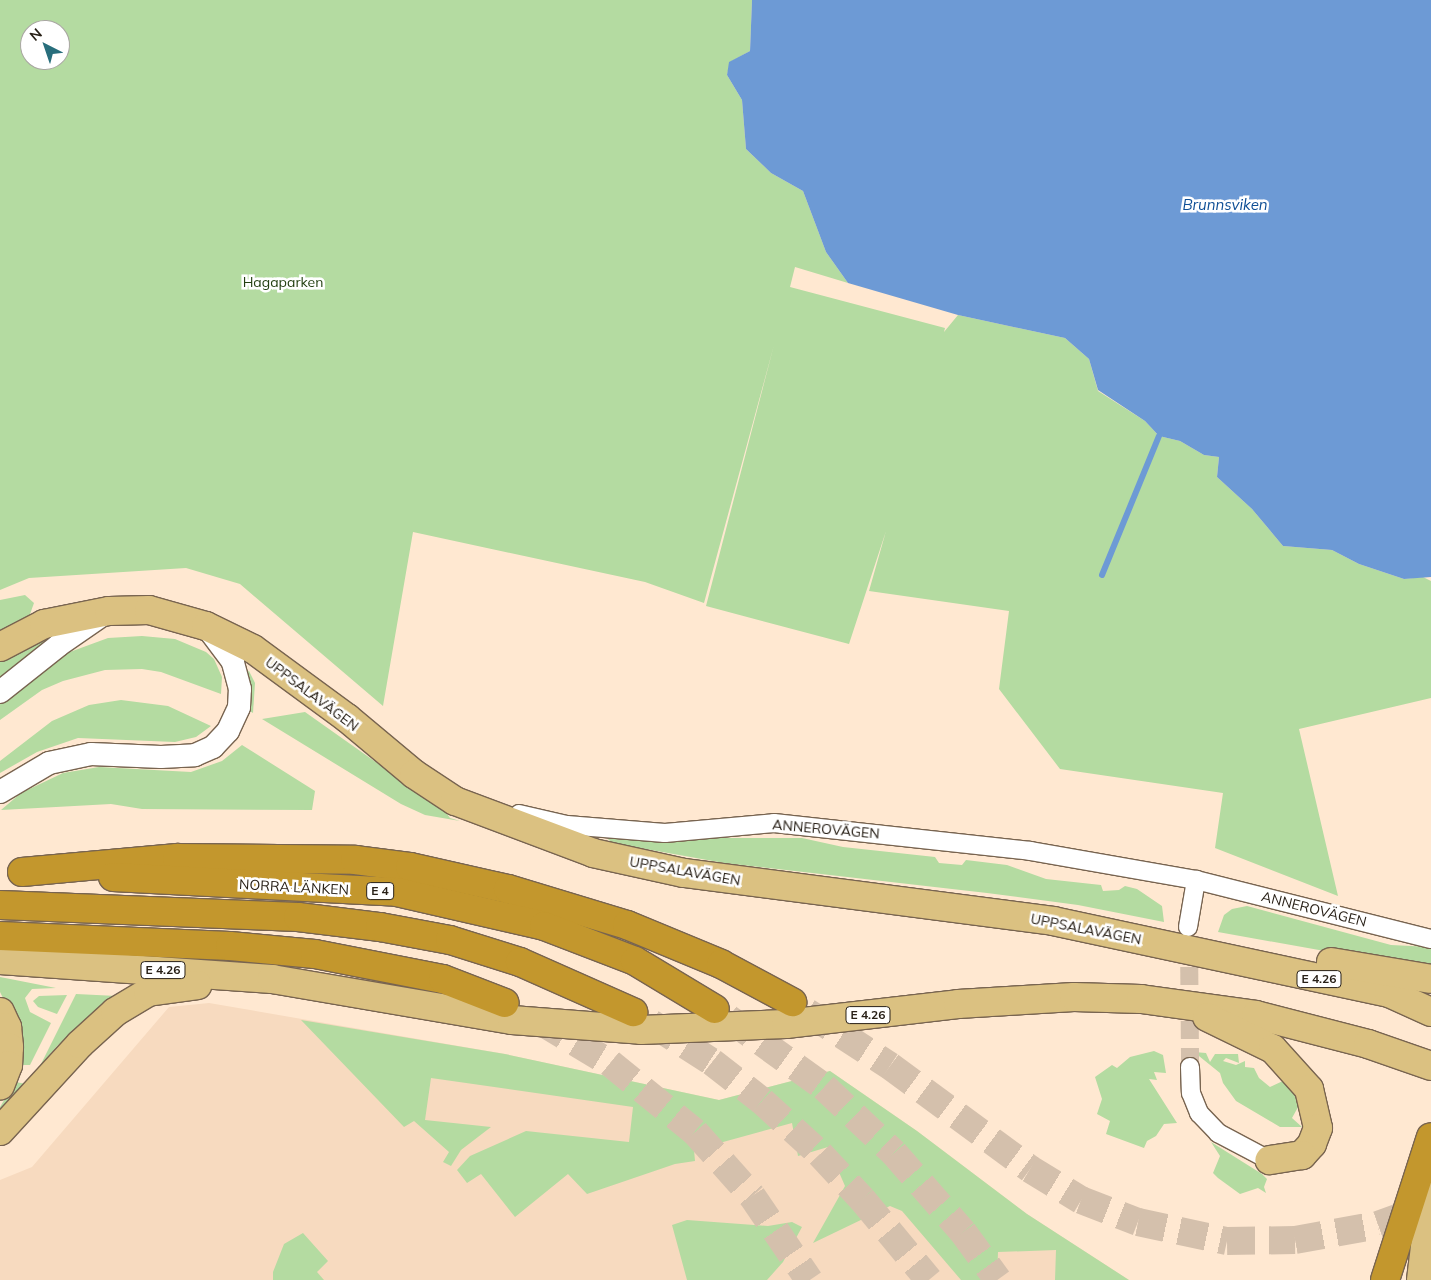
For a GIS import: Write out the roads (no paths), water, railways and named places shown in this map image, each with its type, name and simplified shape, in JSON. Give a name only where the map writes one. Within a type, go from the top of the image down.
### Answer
[{"type":"highway","points":[[11,872],[177,858],[226,857],[355,860],[410,867],[508,889],[627,925],[721,964],[792,1002]]},
{"type":"highway","name":"NORRA LÄNKEN","points":[[11,872],[397,892],[544,926],[635,962],[715,1009]]},
{"type":"highway","points":[[0,905],[298,917],[380,926],[450,940],[520,962],[633,1012]]},
{"type":"highway","points":[[0,936],[230,946],[315,954],[443,979],[505,1003]]},
{"type":"highway","points":[[1385,1280],[1431,1137]]},
{"type":"main road","name":"UPPSALAVÄGEN","points":[[0,647],[44,624],[109,611],[149,610],[206,626],[253,649],[347,718],[414,774],[455,801],[593,853],[684,873],[1053,921],[1205,955],[1389,992],[1431,1012]]},
{"type":"main road","points":[[1205,955],[1285,955],[1431,979]]},
{"type":"main road","name":"E 4.26","points":[[0,960],[272,979],[326,990],[512,1020],[641,1030],[786,1024],[958,1004],[1074,997],[1141,999],[1256,1015],[1419,1061],[1431,1081]]},
{"type":"main road","points":[[0,1132],[80,1044],[115,1012],[148,992],[186,985],[292,996],[326,990]]},
{"type":"main road","points":[[1175,1005],[1273,1048],[1309,1089],[1318,1128],[1312,1144],[1302,1155],[1269,1160]]},
{"type":"main road","points":[[0,1012],[7,1027],[9,1047],[8,1065],[0,1086]]},
{"type":"main road","points":[[1421,1280],[1431,1196]]},
{"type":"street","points":[[0,692],[59,645],[109,611]]},
{"type":"street","points":[[0,792],[49,764],[92,754],[161,757],[195,755],[213,746],[228,731],[239,707],[240,689],[233,662],[206,626]]},
{"type":"street","name":"ANNEROVÄGEN","points":[[455,801],[568,825],[664,833],[774,823],[1030,851],[1196,880],[1431,939]]},
{"type":"street","points":[[1188,927],[1196,880]]},
{"type":"street","points":[[1190,1067],[1191,1093],[1199,1113],[1218,1134],[1269,1160]]},
{"type":"water","name":"Brunnsviken","points":[[752,0],[1431,0],[1431,577],[1404,579],[1359,564],[1332,550],[1283,546],[1252,509],[1217,477],[1219,457],[1204,455],[1180,441],[1159,436],[1145,421],[1098,390],[1089,359],[1065,338],[958,315],[848,283],[826,252],[803,191],[771,173],[746,149],[742,100],[727,75],[729,62],[750,51]]},
{"type":"waterway","points":[[1102,575],[1159,436]]},
{"type":"tunnel","points":[[1189,940],[1190,1067]]},
{"type":"tunnel","points":[[807,1012],[890,1066],[1030,1169],[1081,1200],[1138,1222],[1227,1241],[1295,1240],[1378,1225],[1425,1208]]},
{"type":"tunnel","points":[[728,1018],[824,1087],[894,1153],[963,1232],[998,1280]]},
{"type":"tunnel","points":[[540,1021],[610,1063],[695,1132],[752,1196],[809,1280]]},
{"type":"tunnel","points":[[651,1023],[712,1062],[762,1101],[820,1154],[862,1199],[929,1280]]},
{"type":"park label","name":"Hagaparken","points":[[283,282]]}]
